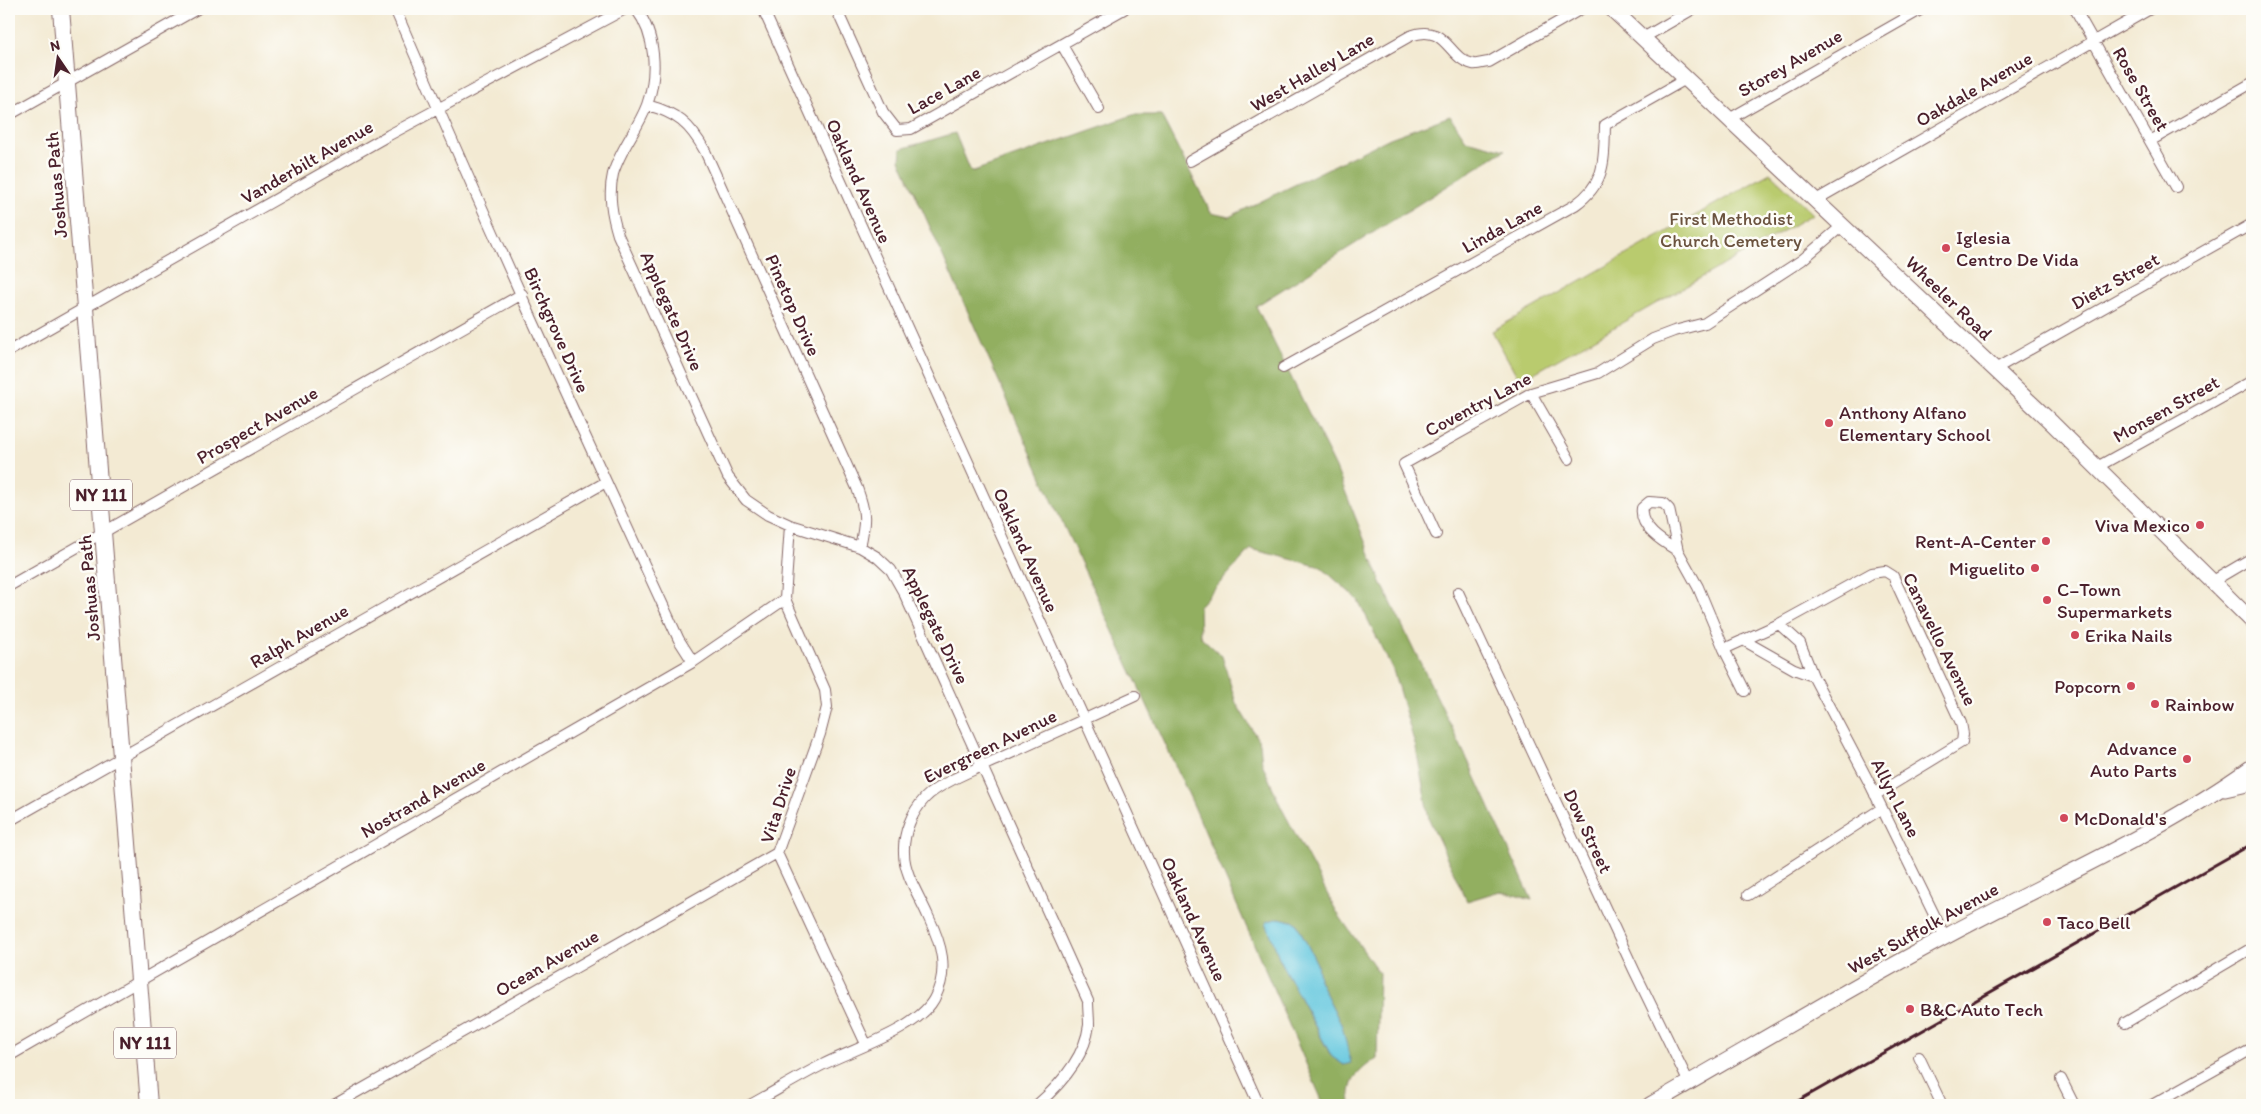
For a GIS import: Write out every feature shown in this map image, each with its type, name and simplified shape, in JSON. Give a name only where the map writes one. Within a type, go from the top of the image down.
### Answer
[{"type":"main road","name":"Joshuas Path","points":[[61,9],[150,1105]]},
{"type":"main road","name":"Wheeler Road","points":[[1612,9],[1814,201],[1843,225],[1995,369],[2252,621]]},
{"type":"main road","name":"West Suffolk Avenue","points":[[1650,1105],[1945,937],[2219,791],[2252,767]]},
{"type":"main road","name":"West Suffolk Avenue","points":[[2219,791],[2252,783]]},
{"type":"street","points":[[9,115],[197,9]]},
{"type":"street","name":"Birchgrove Drive","points":[[395,9],[606,482],[679,640],[693,662]]},
{"type":"street","name":"Vanderbilt Avenue","points":[[9,351],[438,109],[625,9]]},
{"type":"street","name":"Applegate Drive","points":[[636,9],[643,18],[650,36],[653,78],[647,105],[619,156],[613,175],[610,195],[612,215],[618,235],[728,477],[746,500],[768,515],[790,525],[860,547],[877,557],[891,570],[904,593],[1088,1001],[1089,1025],[1080,1053],[1066,1076],[1036,1105]]},
{"type":"street","name":"Oakland Avenue","points":[[763,9],[1260,1105]]},
{"type":"street","name":"Lace Lane","points":[[839,9],[839,15],[883,112],[897,130],[911,129],[1124,9]]},
{"type":"street","name":"West Halley Lane","points":[[1190,161],[1410,36],[1423,31],[1438,36],[1463,58],[1474,64],[1489,62],[1581,9]]},
{"type":"street","points":[[1642,38],[1693,9]]},
{"type":"street","name":"Storey Avenue","points":[[1729,119],[1922,9]]},
{"type":"street","name":"Rose Street","points":[[2075,9],[2176,187]]},
{"type":"street","name":"Oakdale Avenue","points":[[1814,201],[2150,9]]},
{"type":"street","points":[[1062,45],[1099,108]]},
{"type":"street","name":"Linda Lane","points":[[1283,368],[1590,195],[1600,179],[1604,160],[1605,125],[1686,79]]},
{"type":"street","points":[[2150,141],[2252,83]]},
{"type":"street","name":"Pinetop Drive","points":[[647,105],[663,109],[681,119],[694,132],[705,151],[857,488],[865,510],[860,547]]},
{"type":"street","name":"Dietz Street","points":[[1995,369],[2252,224]]},
{"type":"street","name":"Coventry Lane","points":[[1436,534],[1404,464],[1531,393],[1598,373],[1653,339],[1674,330],[1705,323],[1794,265],[1843,225]]},
{"type":"street","name":"Prospect Avenue","points":[[9,586],[522,294]]},
{"type":"street","name":"Monsen Street","points":[[2097,467],[2252,381]]},
{"type":"street","points":[[1531,393],[1569,459]]},
{"type":"street","name":"Ralph Avenue","points":[[9,821],[606,482]]},
{"type":"street","points":[[1678,551],[1658,539],[1644,520],[1641,514],[1642,508],[1649,502],[1663,503],[1669,509],[1678,551],[1698,587],[1724,649],[1745,691]]},
{"type":"street","points":[[785,599],[790,525]]},
{"type":"street","points":[[2213,581],[2252,558]]},
{"type":"street","name":"Canavello Avenue","points":[[1724,649],[1779,624],[1872,573],[1885,571],[1893,576],[1961,724],[1963,734],[1962,742],[1875,796]]},
{"type":"street","name":"Dow Street","points":[[1458,592],[1689,1083]]},
{"type":"street","name":"Nostrand Avenue","points":[[9,1056],[693,662],[785,599]]},
{"type":"street","name":"Vita Drive","points":[[785,599],[825,690],[827,708],[820,734],[777,853],[866,1044]]},
{"type":"street","name":"Allyn Lane","points":[[1779,624],[1800,643],[1814,676],[1945,937]]},
{"type":"street","points":[[1743,640],[1794,669],[1814,676]]},
{"type":"street","name":"Evergreen Avenue","points":[[750,1105],[822,1065],[901,1029],[920,1016],[934,999],[942,979],[944,958],[937,935],[908,873],[904,854],[906,833],[913,813],[926,797],[982,766],[1135,696]]},
{"type":"street","points":[[1748,895],[1881,809]]},
{"type":"street","name":"Ocean Avenue","points":[[334,1105],[777,853]]},
{"type":"street","points":[[2124,1024],[2252,948]]},
{"type":"street","points":[[2152,1105],[2252,1048]]},
{"type":"street","points":[[1919,1057],[1942,1105]]},
{"type":"street","points":[[2061,1079],[2074,1105]]},
{"type":"green space","points":[[1133,115],[1161,115],[1211,213],[1229,217],[1390,138],[1450,116],[1466,140],[1505,150],[1256,306],[1336,468],[1381,582],[1471,767],[1532,900],[1500,891],[1467,901],[1429,819],[1416,748],[1393,670],[1358,600],[1321,567],[1251,549],[1199,606],[1200,636],[1222,656],[1236,703],[1260,743],[1262,763],[1281,807],[1338,914],[1379,973],[1377,1058],[1355,1077],[1352,1083],[1350,1105],[1324,1105],[1193,804],[1056,509],[900,160],[901,149],[955,133],[971,172]],"holes":[[[1279,918],[1296,922],[1317,964],[1319,980],[1342,1026],[1350,1063],[1344,1065],[1331,1056],[1281,963],[1266,922]]]},
{"type":"green space","name":"First Methodist Church Cemetery","points":[[1770,173],[1813,214],[1520,381],[1492,331]]},
{"type":"water","points":[[1279,918],[1296,922],[1317,964],[1319,980],[1342,1026],[1351,1063],[1344,1065],[1332,1057],[1281,963],[1266,922]]},
{"type":"railway","points":[[1791,1105],[2252,844]]},
{"type":"place","name":"Iglesia Centro De Vida","points":[[1946,248]]},
{"type":"place","name":"Anthony Alfano Elementary School","points":[[1829,423]]},
{"type":"place","name":"Viva Mexico","points":[[2200,525]]},
{"type":"place","name":"Rent-A-Center","points":[[2046,541]]},
{"type":"place","name":"Miguelito","points":[[2035,568]]},
{"type":"place","name":"C‑Town Supermarkets","points":[[2047,600]]},
{"type":"place","name":"Erika Nails","points":[[2075,635]]},
{"type":"place","name":"Popcorn","points":[[2131,686]]},
{"type":"place","name":"Rainbow","points":[[2155,704]]},
{"type":"place","name":"Advance Auto Parts","points":[[2187,759]]},
{"type":"place","name":"McDonald's","points":[[2064,818]]},
{"type":"place","name":"Taco Bell","points":[[2047,922]]},
{"type":"place","name":"B&C Auto Tech","points":[[1910,1009]]}]
